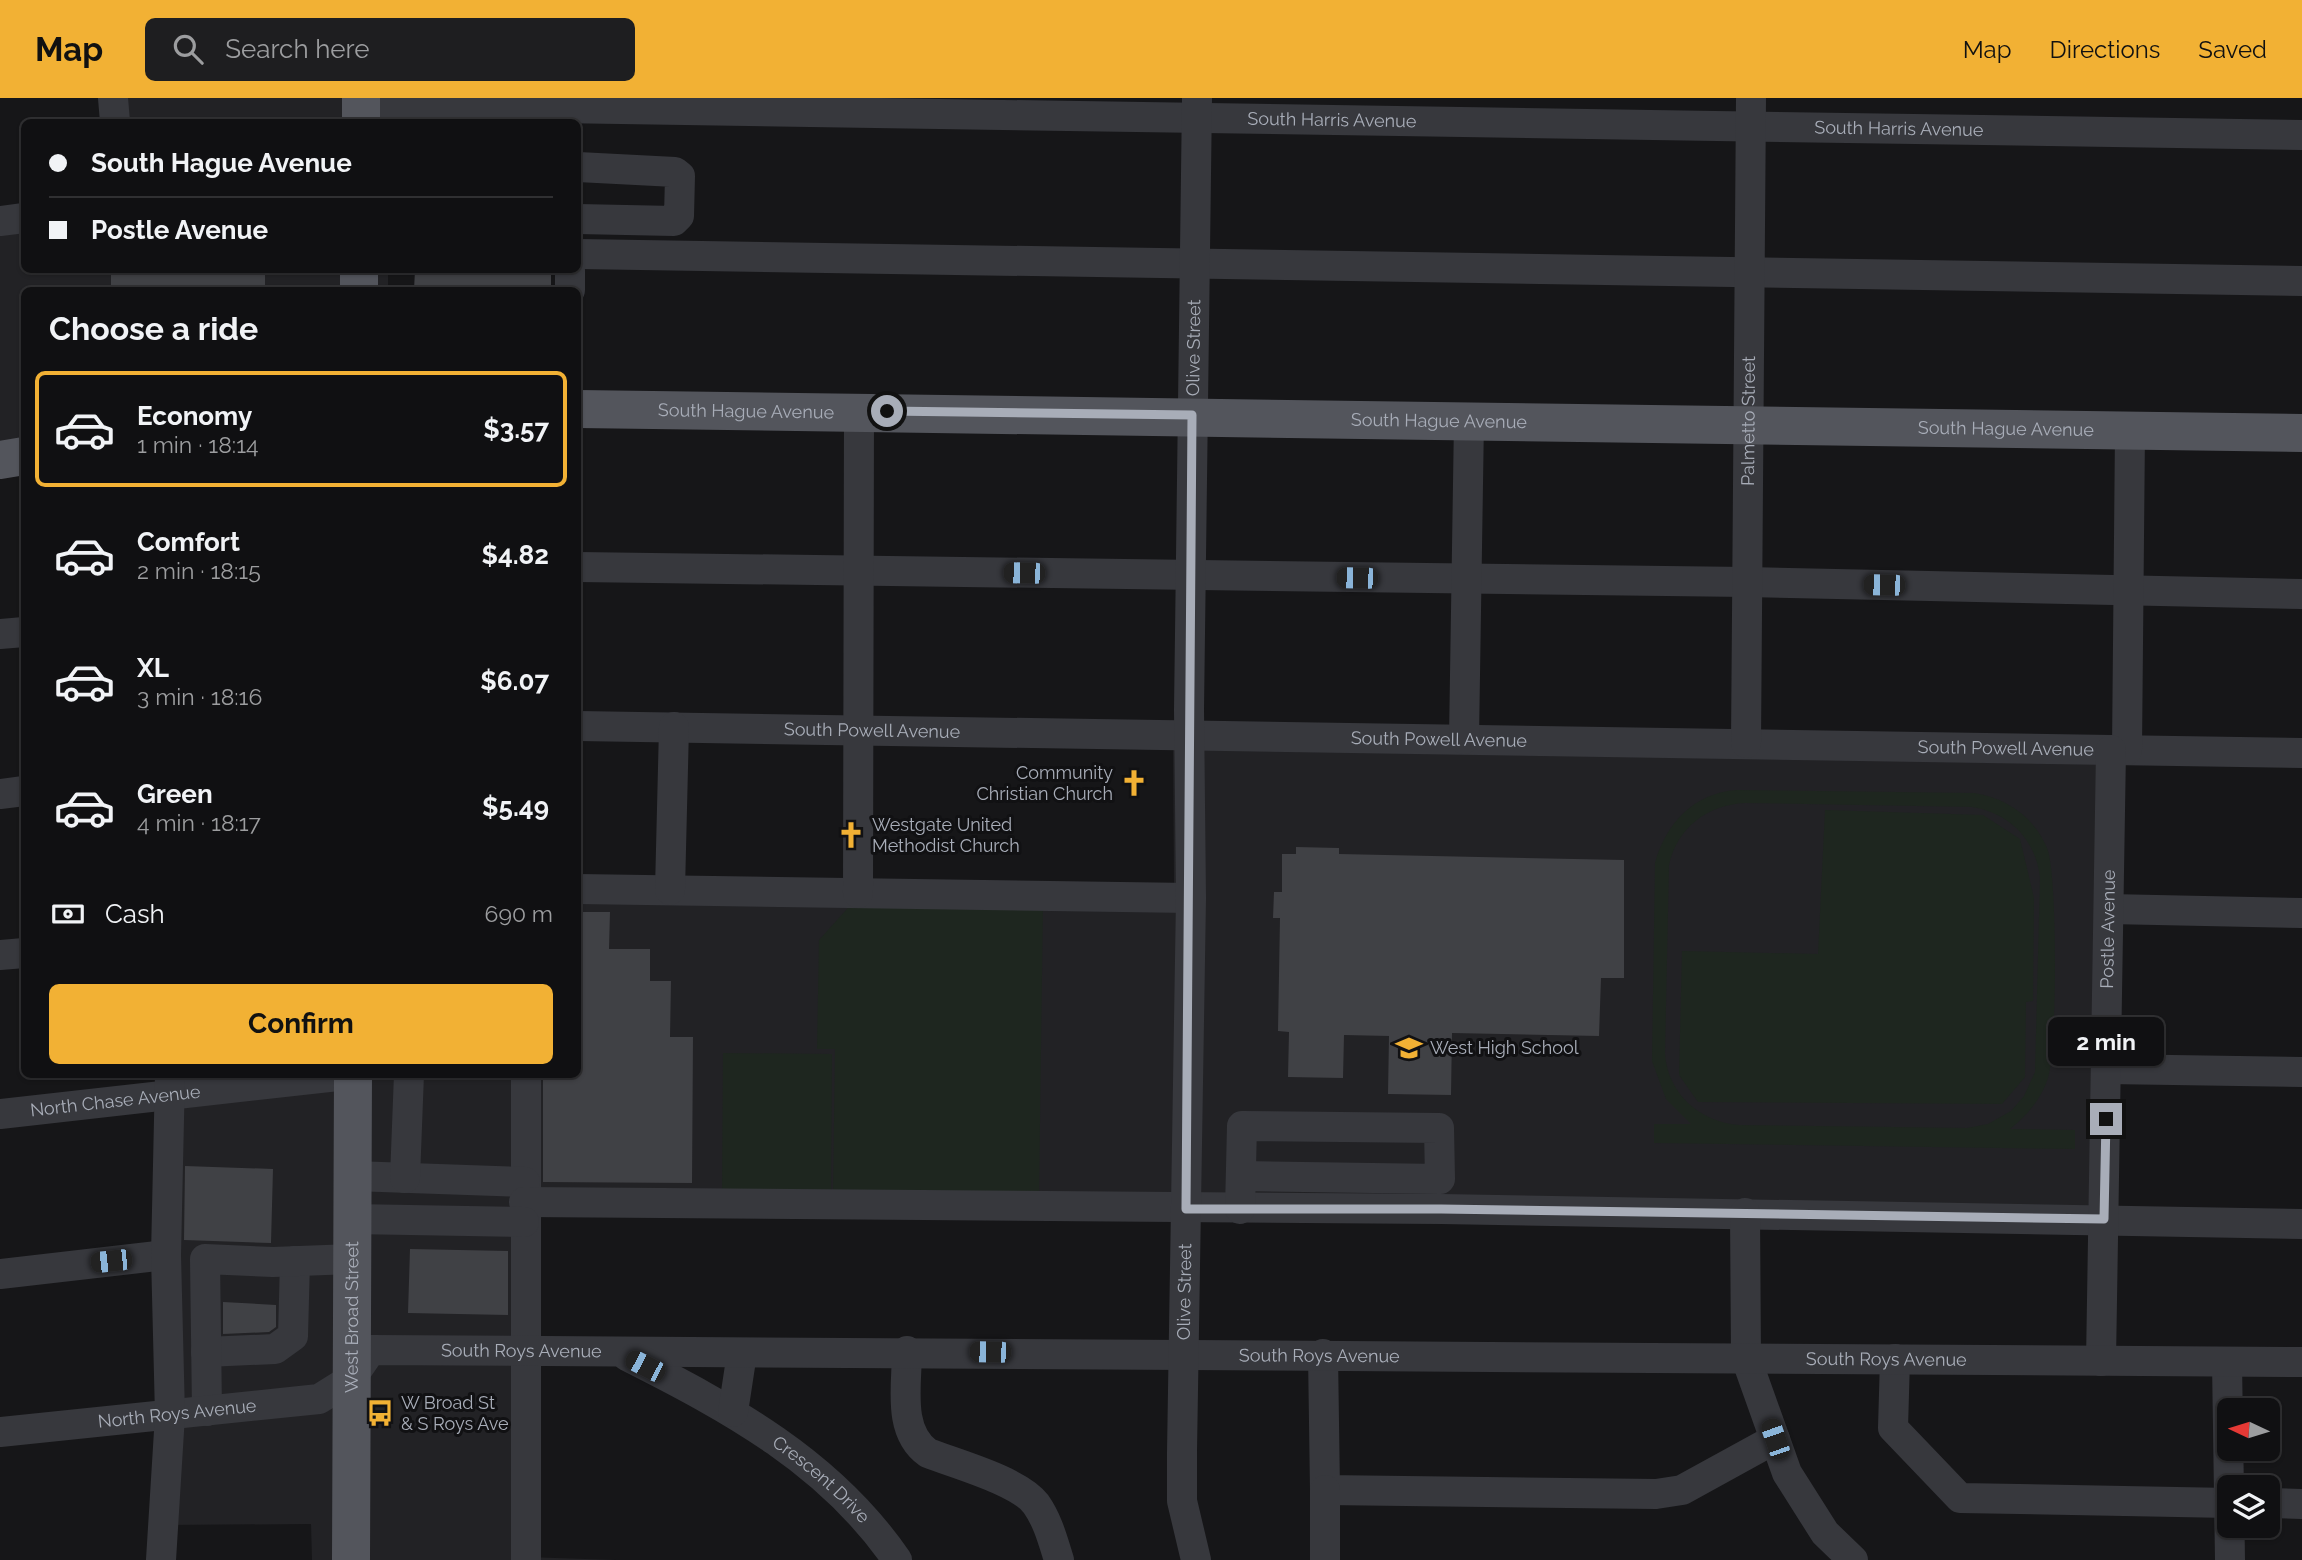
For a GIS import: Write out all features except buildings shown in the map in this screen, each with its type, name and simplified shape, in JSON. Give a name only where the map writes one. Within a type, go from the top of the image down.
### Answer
[{"type":"main road","name":"South Hague Avenue","points":[[581,409],[1192,415],[2302,433]]},
{"type":"main road","points":[[0,460],[21,456]]},
{"type":"main road","name":"West Broad Street","points":[[351,1560],[354,1078]]},
{"type":"street","points":[[113,98],[115,119]]},
{"type":"street","name":"South Harris Avenue","points":[[361,109],[461,114],[505,103],[571,110],[1197,108],[1751,112],[2302,135]]},
{"type":"street","name":"Olive Street","points":[[1196,1560],[1182,1501],[1191,898],[1190,575],[1197,108]]},
{"type":"street","name":"Palmetto Street","points":[[1746,743],[1751,112]]},
{"type":"street","points":[[581,167],[675,172],[680,176],[679,216],[674,221],[581,219]]},
{"type":"street","points":[[0,220],[21,218]]},
{"type":"street","points":[[581,254],[2302,281]]},
{"type":"street","points":[[858,893],[856,730],[859,411]]},
{"type":"street","points":[[1464,739],[1469,420]]},
{"type":"street","name":"Postle Avenue","points":[[2101,1361],[2109,909],[2130,590],[2130,430]]},
{"type":"street","points":[[581,566],[1747,582],[2302,594]]},
{"type":"street","points":[[0,634],[21,632]]},
{"type":"street","name":"South Powell Avenue","points":[[581,726],[2302,752]]},
{"type":"street","points":[[670,890],[674,727]]},
{"type":"street","points":[[0,794],[21,791]]},
{"type":"street","points":[[581,889],[1191,898]]},
{"type":"street","points":[[2109,909],[2302,913]]},
{"type":"street","points":[[0,955],[21,953]]},
{"type":"street","points":[[2107,1069],[2302,1072]]},
{"type":"street","name":"North Chase Avenue","points":[[0,1114],[170,1085],[299,1078]]},
{"type":"street","points":[[405,1178],[409,1078]]},
{"type":"street","points":[[526,1078],[526,1560]]},
{"type":"street","points":[[161,1560],[170,1415],[166,1255],[170,1085]]},
{"type":"street","points":[[1240,1209],[1242,1126],[1439,1128],[1441,1209]]},
{"type":"street","points":[[353,1176],[450,1180],[525,1202]]},
{"type":"street","points":[[1241,1176],[1440,1180]]},
{"type":"street","points":[[450,1180],[450,1220]]},
{"type":"street","points":[[352,1219],[450,1220],[525,1202],[1441,1209],[2302,1224]]},
{"type":"street","points":[[1745,1213],[1746,1358],[1787,1473],[1824,1546],[1853,1560]]},
{"type":"street","points":[[0,1274],[166,1255]]},
{"type":"street","points":[[207,1411],[205,1259],[352,1259]]},
{"type":"street","points":[[206,1352],[275,1349],[293,1336],[295,1261]]},
{"type":"street","name":"South Roys Avenue","points":[[351,1379],[371,1350],[524,1350],[622,1354],[907,1352],[2302,1362]]},
{"type":"street","points":[[907,1352],[906,1412],[909,1429],[916,1444],[928,1452],[1013,1487],[1034,1502],[1047,1521],[1059,1560]]},
{"type":"street","points":[[733,1412],[742,1353]]},
{"type":"street","name":"Crescent Drive","points":[[622,1354],[765,1430],[856,1507],[897,1560]]},
{"type":"street","points":[[1323,1354],[1325,1560]]},
{"type":"street","points":[[1895,1359],[1893,1428],[1960,1497],[2217,1503]]},
{"type":"street","points":[[2227,1362],[2229,1475]]},
{"type":"street","name":"North Roys Avenue","points":[[0,1432],[319,1399],[351,1379]]},
{"type":"street","points":[[1325,1490],[1657,1494],[1682,1490],[1775,1439]]},
{"type":"street","points":[[2280,1503],[2302,1504]]},
{"type":"street","points":[[2230,1538],[2230,1560]]},
{"type":"shaded area","points":[[109,98],[580,98],[543,119],[111,119]]},
{"type":"shaded area","points":[[21,222],[21,273],[111,273],[111,287],[21,287],[21,440],[0,444],[0,224]]},
{"type":"shaded area","points":[[265,273],[388,273],[388,287],[265,287]]},
{"type":"shaded area","name":"West High School","points":[[1173,745],[2103,757],[2099,1222],[529,1201],[526,1557],[616,1560],[312,1560],[311,1524],[164,1525],[164,1078],[581,1078],[581,883],[1174,888]]},
{"type":"shaded area","points":[[1722,792],[1974,793],[1998,799],[2027,818],[2047,848],[2051,864],[2055,925],[2053,1034],[2048,1078],[2042,1093],[2010,1129],[2075,1130],[2075,1149],[1654,1143],[1654,1124],[1691,1124],[1666,1099],[1652,1061],[1655,863],[1674,823],[1695,804]],"holes":[[[1745,803],[1972,807],[1998,815],[2019,831],[2033,852],[2040,878],[2035,1072],[2024,1096],[2011,1111],[1988,1124],[1967,1128],[1739,1125],[1711,1118],[1688,1103],[1672,1082],[1665,1054],[1669,865],[1679,840],[1687,830],[1696,821],[1718,808]]]},
{"type":"shaded area","points":[[1825,810],[1983,815],[2020,839],[2034,898],[2033,1001],[2026,1002],[2025,1077],[2002,1104],[1698,1102],[1679,1075],[1682,951],[1818,954]]},
{"type":"shaded area","points":[[856,899],[1043,901],[1039,1198],[833,1195],[835,1049],[817,1049],[819,940]]},
{"type":"shaded area","points":[[723,1053],[832,1054],[831,1195],[722,1195]]},
{"type":"place","name":"Community Christian Church","points":[[1134,783]]},
{"type":"place","name":"Westgate United Methodist Church","points":[[851,835]]},
{"type":"place","name":"West High School","points":[[1409,1048]]},
{"type":"place","name":"W Broad St & S Roys Ave","points":[[380,1413]]},
{"type":"route","points":[[887,411],[1192,415],[1189,710],[1191,898],[1186,1209],[1441,1209],[2104,1219],[2106,1119]]}]
